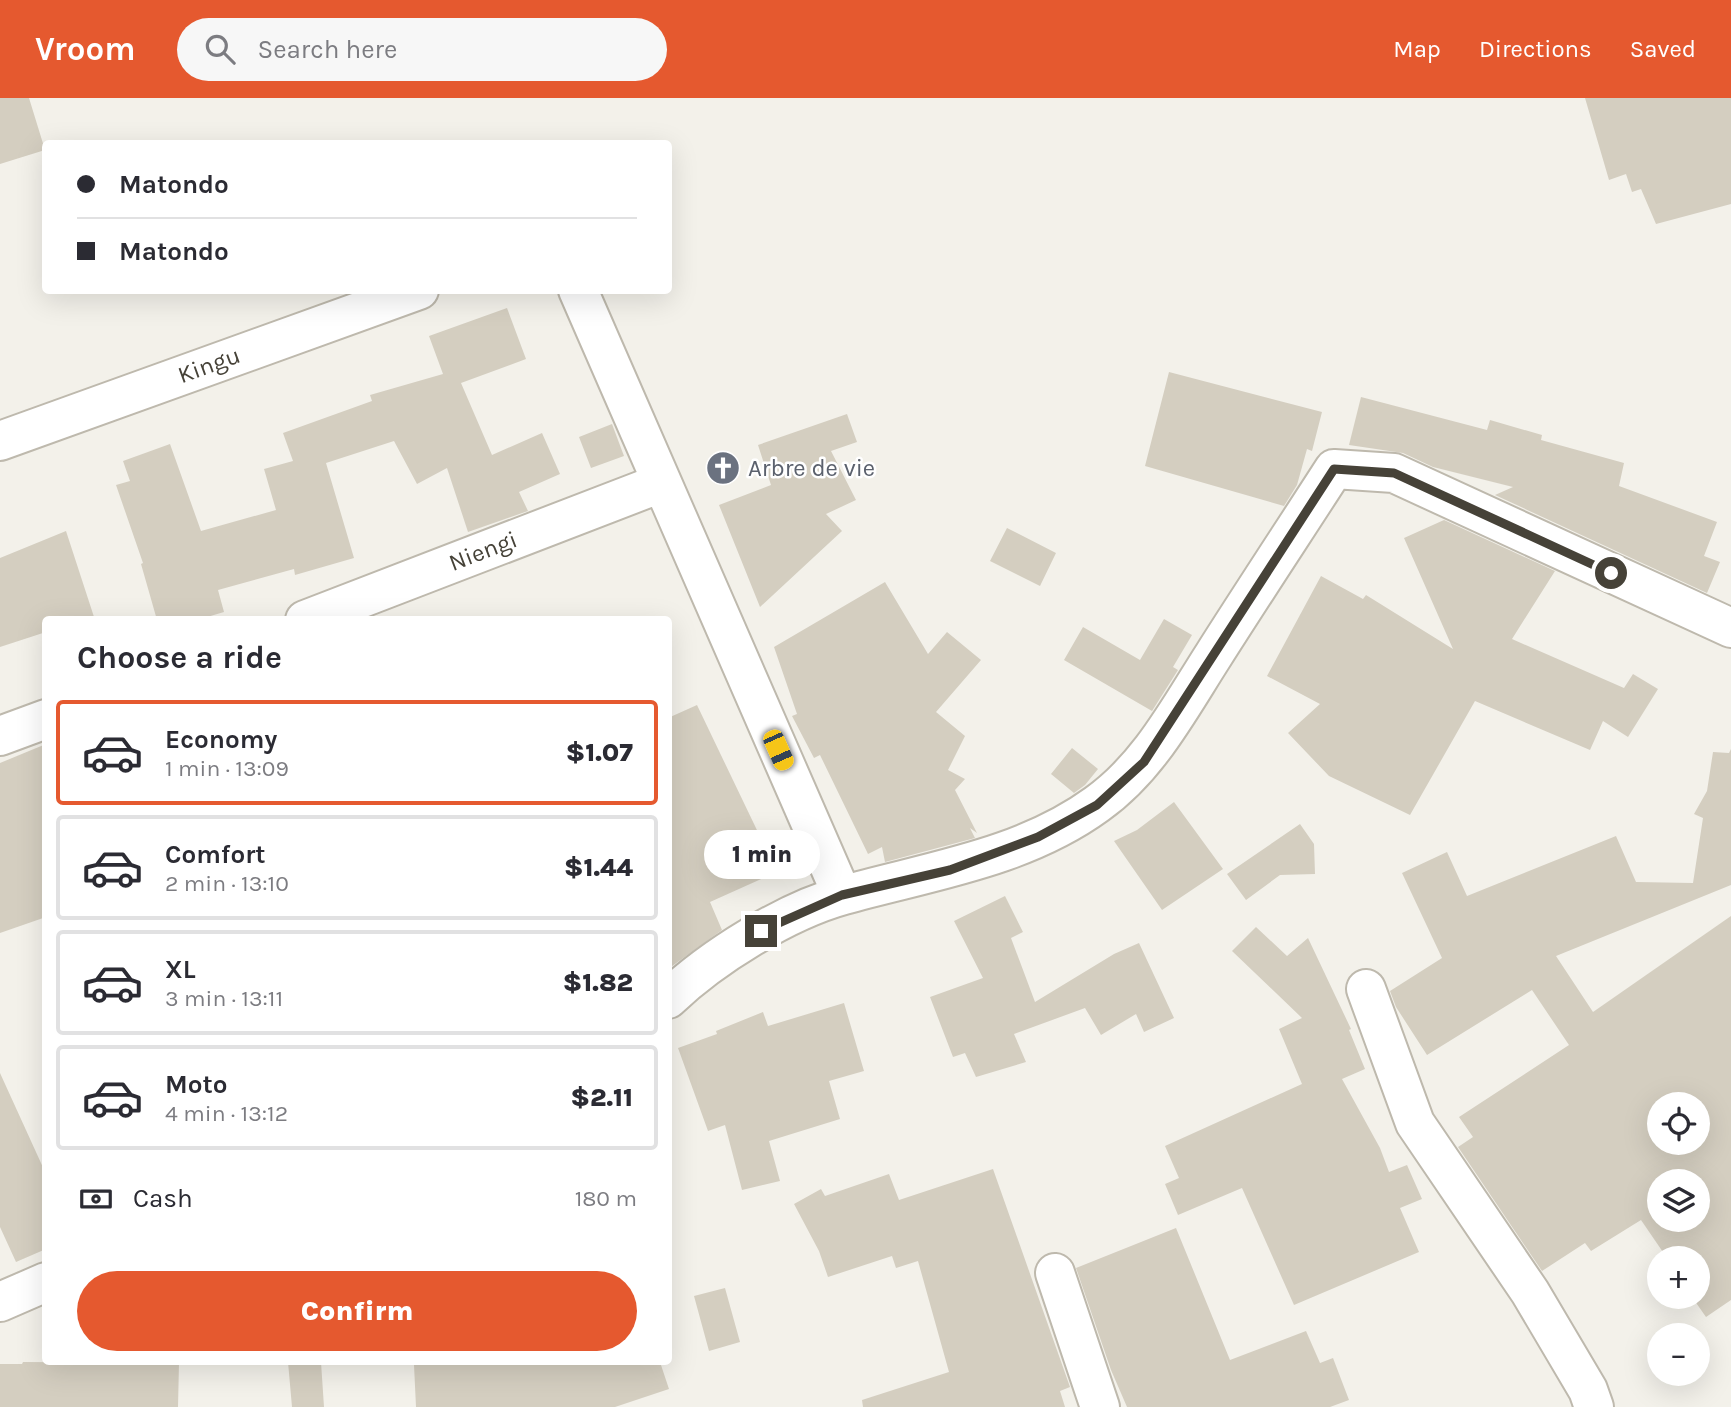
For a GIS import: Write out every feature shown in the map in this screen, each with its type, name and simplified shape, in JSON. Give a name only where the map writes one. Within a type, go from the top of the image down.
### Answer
[{"type":"street","name":"Kingu","points":[[0,440],[408,294]]},
{"type":"street","points":[[580,294],[842,895]]},
{"type":"street","points":[[672,995],[688,979],[761,931],[842,895],[950,870],[1038,837],[1097,805],[1144,762],[1334,469],[1394,473],[1731,628]]},
{"type":"street","name":"Niengi","points":[[315,616],[661,483]]},
{"type":"street","points":[[0,736],[42,720]]},
{"type":"street","points":[[1366,989],[1415,1124],[1530,1292],[1594,1407]]},
{"type":"street","points":[[1055,1273],[1100,1407]]},
{"type":"street","points":[[0,1302],[42,1284]]},
{"type":"building","points":[[0,98],[29,98],[42,140],[42,151],[0,164]]},
{"type":"building","points":[[1585,98],[1731,98],[1731,204],[1656,224],[1641,189],[1632,192],[1626,174],[1609,180]]},
{"type":"building","points":[[507,308],[526,359],[461,383],[492,455],[542,433],[560,474],[519,492],[528,511],[468,532],[447,468],[417,484],[394,441],[326,463],[354,558],[295,575],[294,569],[218,590],[224,612],[210,616],[156,616],[141,564],[143,563],[116,485],[130,481],[123,461],[170,444],[201,531],[276,510],[264,469],[293,461],[283,433],[372,401],[370,395],[443,374],[429,336]]},
{"type":"building","points":[[1169,372],[1322,412],[1312,451],[1307,449],[1297,485],[1284,506],[1145,466]]},
{"type":"building","points":[[1361,397],[1487,430],[1490,420],[1542,435],[1541,440],[1624,463],[1619,486],[1717,522],[1704,556],[1720,562],[1707,593],[1495,495],[1513,487],[1433,467],[1403,453],[1349,445]]},
{"type":"building","points":[[847,414],[857,442],[831,451],[856,500],[826,514],[842,531],[760,607],[719,505],[771,485],[758,445]]},
{"type":"building","points":[[612,424],[624,456],[591,468],[579,437]]},
{"type":"building","points":[[1444,520],[1555,571],[1512,639],[1624,688],[1633,674],[1658,689],[1628,737],[1603,721],[1590,750],[1475,701],[1410,815],[1329,776],[1288,733],[1320,704],[1267,676],[1321,576],[1363,599],[1366,595],[1453,649],[1404,538]]},
{"type":"building","points":[[1007,528],[1056,553],[1040,586],[990,561]]},
{"type":"building","points":[[66,531],[94,616],[42,616],[42,633],[0,647],[0,558]]},
{"type":"building","points":[[885,582],[928,654],[947,632],[981,660],[936,712],[965,736],[948,770],[965,779],[955,790],[977,833],[970,828],[975,838],[885,862],[882,847],[868,854],[820,755],[814,758],[792,716],[797,714],[774,647]]},
{"type":"building","points":[[1164,619],[1192,635],[1173,667],[1178,670],[1152,711],[1064,660],[1083,627],[1140,660]]},
{"type":"building","points":[[697,705],[777,872],[710,902],[722,930],[672,966],[672,716]]},
{"type":"building","points":[[42,746],[42,918],[0,933],[0,763]]},
{"type":"building","points":[[1072,748],[1098,769],[1085,785],[1074,793],[1051,774]]},
{"type":"building","points":[[1731,749],[1731,885],[1556,956],[1593,1012],[1731,916],[1731,1300],[1706,1317],[1700,1309],[1710,1309],[1710,1246],[1659,1246],[1649,1232],[1710,1232],[1710,1169],[1647,1169],[1647,1229],[1641,1220],[1591,1251],[1585,1243],[1542,1271],[1458,1147],[1473,1137],[1459,1117],[1569,1045],[1532,990],[1427,1055],[1396,1007],[1390,991],[1442,958],[1402,873],[1447,852],[1467,896],[1616,836],[1636,882],[1693,883],[1703,818],[1694,814],[1707,791],[1713,752],[1729,753]]},
{"type":"building","points":[[1174,802],[1223,869],[1162,910],[1114,841],[1137,830]]},
{"type":"building","points":[[1300,824],[1314,844],[1315,874],[1280,875],[1246,900],[1227,874]]},
{"type":"building","points":[[1005,896],[1023,932],[1011,938],[1035,1002],[1114,954],[1139,943],[1174,1018],[1144,1032],[1136,1014],[1101,1035],[1085,1008],[1014,1034],[1026,1062],[976,1077],[965,1053],[953,1057],[930,997],[983,978],[954,921]]},
{"type":"building","points":[[1256,927],[1287,956],[1308,938],[1351,1029],[1349,1030],[1365,1069],[1342,1079],[1380,1148],[1389,1172],[1407,1165],[1422,1199],[1400,1208],[1419,1252],[1294,1305],[1242,1188],[1178,1215],[1165,1184],[1179,1178],[1165,1146],[1302,1084],[1279,1029],[1302,1018],[1232,951]]},
{"type":"building","points":[[844,1003],[864,1071],[829,1081],[840,1119],[769,1141],[780,1181],[742,1190],[725,1125],[708,1131],[678,1048],[717,1034],[716,1031],[763,1012],[768,1026]]},
{"type":"building","points":[[0,1073],[42,1165],[42,1251],[16,1262],[0,1227]]},
{"type":"building","points":[[993,1169],[1070,1387],[1060,1391],[1065,1407],[863,1407],[862,1400],[949,1372],[918,1261],[896,1268],[892,1256],[828,1277],[819,1251],[794,1204],[821,1189],[825,1196],[889,1174],[899,1200]]},
{"type":"building","points":[[1176,1228],[1230,1360],[1306,1331],[1320,1363],[1333,1358],[1349,1400],[1330,1407],[1127,1407],[1111,1370],[1076,1268]]},
{"type":"building","points":[[725,1288],[740,1342],[709,1351],[694,1296]]},
{"type":"building","points":[[0,1364],[179,1365],[178,1407],[0,1407]]},
{"type":"building","points":[[288,1365],[321,1365],[324,1407],[292,1407]]},
{"type":"building","points":[[414,1365],[661,1365],[669,1389],[615,1407],[416,1407]]},
{"type":"place","name":"Arbre de vie","points":[[723,468]]},
{"type":"route","points":[[761,931],[842,895],[950,870],[1038,837],[1097,805],[1144,762],[1334,469],[1394,473],[1611,573]]}]
